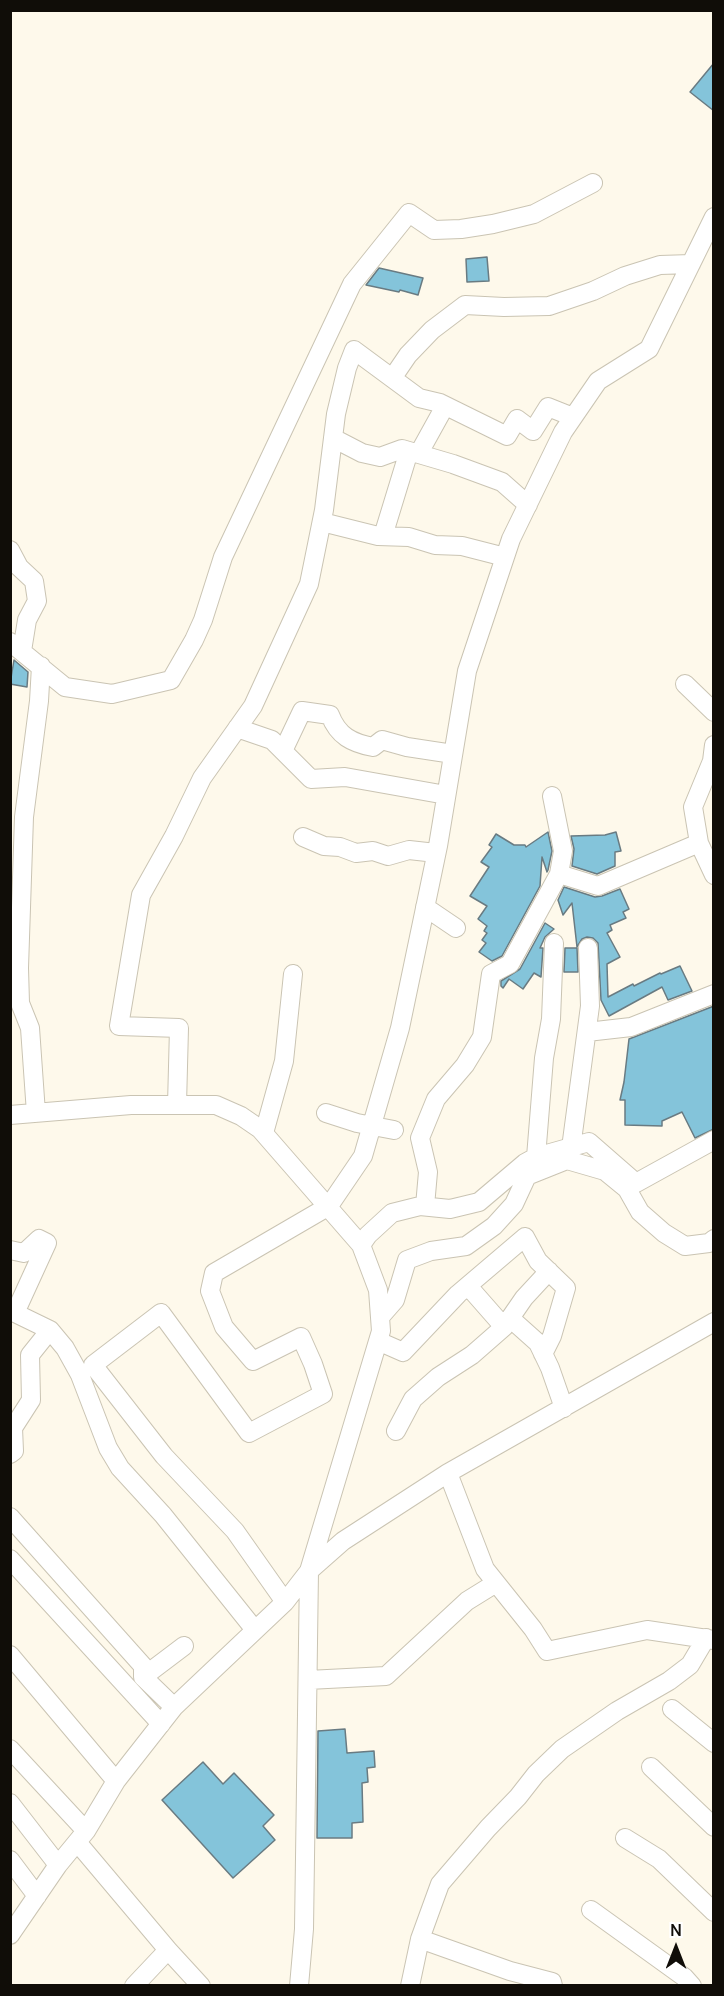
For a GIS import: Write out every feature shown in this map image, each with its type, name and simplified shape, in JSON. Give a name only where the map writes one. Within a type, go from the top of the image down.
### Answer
[{"type":"street","points":[[10,550],[19,567],[34,581],[37,601],[16,646],[65,687],[112,694],[171,680],[194,640],[224,557],[352,284],[409,213],[434,230],[493,224],[534,214],[593,183]]},
{"type":"street","points":[[285,1602],[235,1531],[164,1456],[93,1365],[160,1313],[249,1433],[323,1394],[301,1337],[253,1361],[224,1327],[210,1291],[214,1273],[329,1206],[363,1156],[399,1028],[425,907],[467,671],[511,539],[563,432],[598,381],[649,349],[714,217]]},
{"type":"street","points":[[393,377],[408,355],[432,330],[465,305],[549,306],[593,291],[625,276],[660,265],[692,264]]},
{"type":"street","points":[[177,1104],[179,1028],[119,1026],[141,895],[174,836],[202,778],[253,706],[309,584],[322,522],[339,402],[354,350],[419,398],[445,406],[507,436],[517,419],[533,431],[548,407],[573,417]]},
{"type":"street","points":[[383,536],[414,452],[445,406]]},
{"type":"street","points":[[333,438],[362,453],[380,458],[402,449],[502,482],[528,505]]},
{"type":"street","points":[[322,522],[383,536],[409,537],[435,545],[462,546],[505,557]]},
{"type":"street","points":[[36,1113],[30,1028],[20,1003],[19,968],[24,817],[39,701],[41,666]]},
{"type":"street","points":[[685,684],[714,712]]},
{"type":"street","points":[[283,751],[302,711],[330,715],[335,727],[354,743],[372,747],[382,740],[407,747],[453,754]]},
{"type":"street","points":[[237,728],[272,740],[311,779],[345,777],[446,795]]},
{"type":"street","points":[[714,745],[711,770],[693,807],[699,843],[714,875]]},
{"type":"street","points":[[425,1206],[428,1172],[420,1138],[436,1099],[465,1065],[482,1037],[491,974],[510,964],[559,874],[563,851],[552,796]]},
{"type":"street","points":[[303,837],[324,846],[340,847],[356,853],[373,851],[388,856],[409,850],[436,853]]},
{"type":"street","points":[[559,874],[598,886],[699,843]]},
{"type":"street","points":[[425,907],[456,928]]},
{"type":"street","points":[[536,1157],[544,1058],[551,1019],[554,943]]},
{"type":"street","points":[[569,1154],[590,1006],[588,948]]},
{"type":"street","points":[[264,1133],[285,1061],[293,974]]},
{"type":"street","points":[[587,1032],[631,1027],[714,993]]},
{"type":"street","points":[[10,1115],[131,1104],[216,1104],[241,1116],[264,1133],[329,1206],[361,1245],[378,1290],[381,1331],[309,1571],[304,1929],[299,1986]]},
{"type":"street","points":[[326,1113],[394,1130]]},
{"type":"street","points":[[381,1316],[395,1300],[407,1260],[431,1251],[466,1246],[494,1226],[514,1204],[527,1176],[589,1142],[636,1182],[714,1140]]},
{"type":"street","points":[[361,1245],[368,1235],[392,1213],[420,1206],[450,1209],[479,1202],[525,1163],[536,1157],[569,1154],[605,1171],[627,1189],[640,1212],[664,1233],[685,1246],[709,1243],[714,1239]]},
{"type":"street","points":[[378,1341],[404,1352],[458,1294],[525,1237],[538,1261],[566,1288],[552,1336],[543,1354]]},
{"type":"street","points":[[10,1250],[24,1253],[39,1239],[46,1243],[15,1313],[50,1330],[65,1348],[80,1375],[96,1420],[120,1468],[163,1515],[255,1630]]},
{"type":"street","points":[[396,1431],[413,1399],[438,1377],[472,1355],[507,1322],[524,1298],[549,1271]]},
{"type":"street","points":[[468,1286],[507,1322],[538,1343],[564,1408]]},
{"type":"street","points":[[10,1935],[81,1836],[116,1782],[174,1707],[285,1602],[309,1571],[343,1541],[448,1473],[714,1322]]},
{"type":"street","points":[[10,1454],[14,1451],[13,1428],[30,1400],[30,1355],[50,1330]]},
{"type":"street","points":[[410,1986],[420,1939],[440,1884],[488,1828],[518,1797],[536,1774],[562,1749],[634,1700],[669,1681],[690,1665],[710,1639],[647,1630],[547,1651],[533,1629],[485,1569],[448,1473]]},
{"type":"street","points":[[10,1517],[143,1666],[143,1677],[174,1707]]},
{"type":"street","points":[[10,1559],[161,1724]]},
{"type":"street","points":[[308,1680],[386,1676],[467,1601],[496,1583]]},
{"type":"street","points":[[143,1677],[184,1646]]},
{"type":"street","points":[[10,1655],[116,1782]]},
{"type":"street","points":[[672,1709],[714,1743]]},
{"type":"street","points":[[10,1749],[81,1836],[168,1950],[201,1986]]},
{"type":"street","points":[[651,1767],[714,1827]]},
{"type":"street","points":[[10,1803],[58,1865]]},
{"type":"street","points":[[625,1838],[659,1859],[714,1912]]},
{"type":"street","points":[[10,1860],[37,1896]]},
{"type":"street","points":[[591,1910],[684,1977],[692,1986]]},
{"type":"street","points":[[420,1939],[510,1971],[552,1982],[553,1986]]},
{"type":"street","points":[[134,1986],[168,1950]]},
{"type":"building","points":[[714,63],[714,111],[690,92]]},
{"type":"building","points":[[487,257],[489,281],[467,282],[466,259]]},
{"type":"building","points":[[379,268],[423,278],[418,295],[366,285]]},
{"type":"building","points":[[14,660],[28,672],[27,687],[10,684]]},
{"type":"building","points":[[548,832],[552,851],[548,870],[547,872],[542,857],[540,886],[502,956],[492,961],[479,952],[486,943],[482,940],[487,933],[484,931],[487,926],[478,919],[487,906],[470,896],[489,867],[481,862],[492,847],[489,845],[496,834],[514,845],[525,845],[526,847]]},
{"type":"building","points":[[616,832],[621,851],[615,852],[615,866],[597,874],[572,866],[574,849],[571,836],[605,835]]},
{"type":"building","points":[[564,887],[595,897],[620,889],[629,909],[623,912],[626,918],[610,925],[612,930],[607,933],[620,957],[607,964],[608,997],[633,984],[634,986],[680,966],[692,991],[668,1000],[662,987],[609,1016],[601,1000],[598,943],[593,938],[587,937],[582,939],[577,947],[572,903],[563,915],[558,900]]},
{"type":"building","points":[[545,923],[554,929],[545,937],[540,948],[543,948],[541,977],[534,973],[523,989],[509,979],[503,988],[501,981],[520,969]]},
{"type":"building","points":[[565,948],[577,948],[578,972],[564,972]]},
{"type":"building","points":[[714,1006],[714,1129],[695,1138],[682,1112],[662,1121],[662,1126],[625,1125],[625,1100],[620,1100],[629,1039]]},
{"type":"building","points":[[345,1729],[347,1753],[374,1751],[375,1767],[367,1768],[368,1782],[362,1783],[363,1822],[352,1823],[352,1838],[317,1838],[318,1731]]},
{"type":"building","points":[[203,1762],[223,1784],[234,1773],[274,1815],[263,1826],[275,1840],[233,1878],[162,1800]]}]
